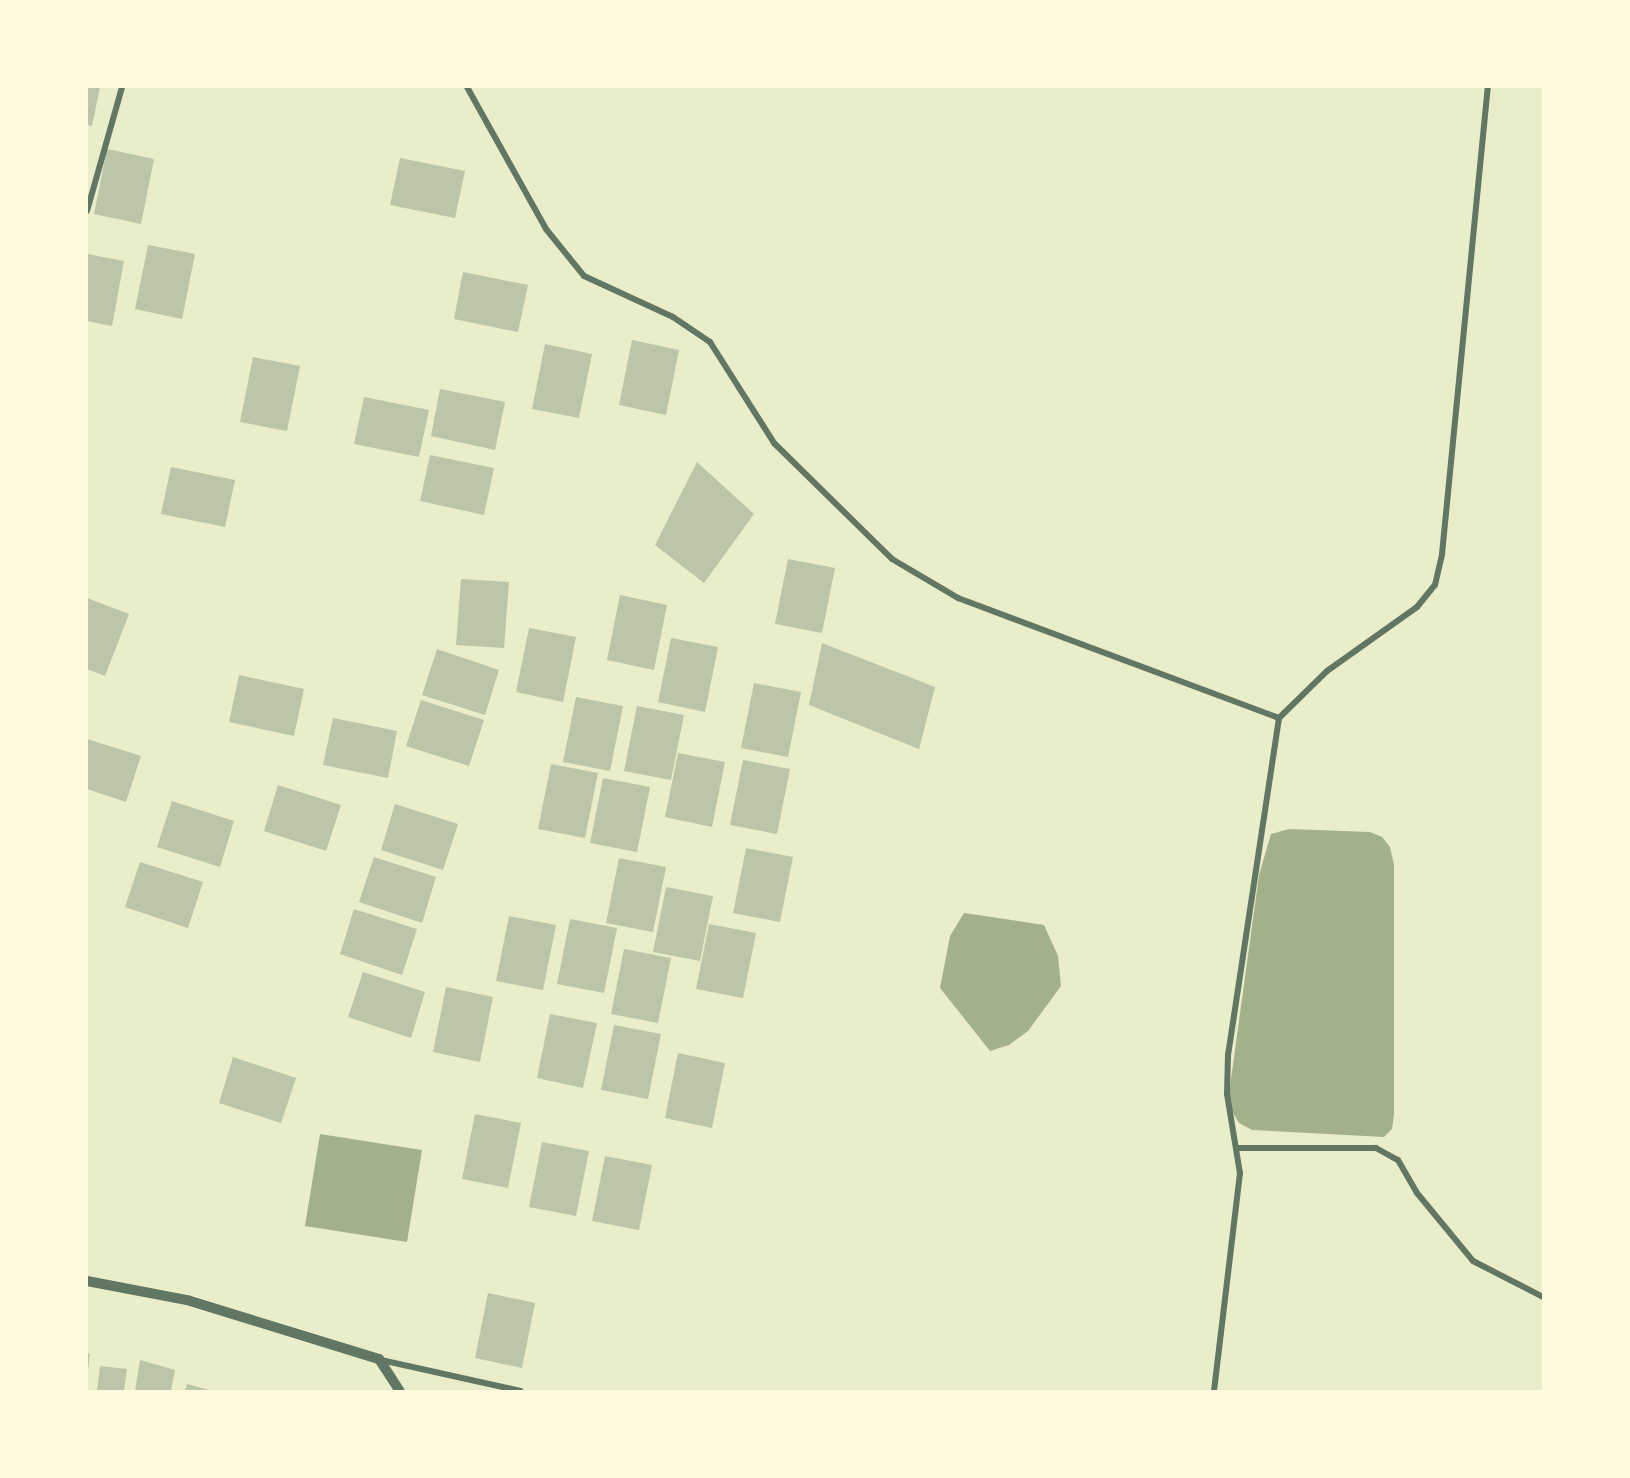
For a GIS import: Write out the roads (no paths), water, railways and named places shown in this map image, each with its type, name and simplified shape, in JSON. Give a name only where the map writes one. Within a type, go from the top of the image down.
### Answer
[{"type":"street","points":[[87,212],[122,87]]},
{"type":"street","points":[[467,87],[546,229],[584,276],[673,317],[710,342],[774,443],[892,560],[958,598],[1279,718]]},
{"type":"street","points":[[1214,1391],[1240,1173],[1227,1094],[1228,1054],[1279,718],[1327,670],[1417,607],[1435,585],[1442,554],[1488,87]]},
{"type":"street","points":[[1237,1148],[1376,1148],[1398,1160],[1417,1193],[1473,1261],[1543,1298]]},
{"type":"street","points":[[87,1281],[187,1300],[379,1359],[521,1391]]},
{"type":"street","points":[[379,1359],[400,1391]]}]
